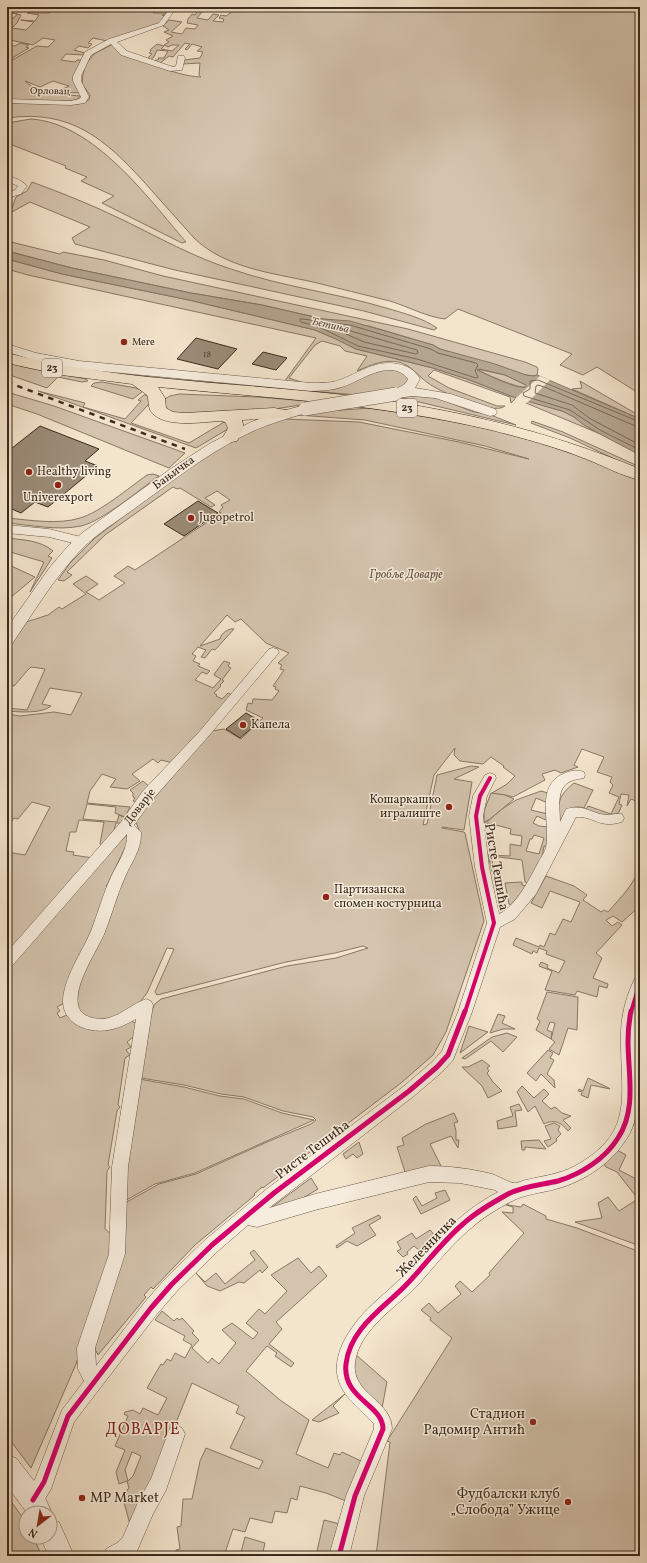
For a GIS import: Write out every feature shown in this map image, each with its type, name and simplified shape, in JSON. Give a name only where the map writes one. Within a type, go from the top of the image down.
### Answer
[{"type":"main road","name":"23","points":[[7,358],[60,370],[136,380],[306,395],[408,408],[502,426],[562,444],[640,475]]},
{"type":"main road","points":[[136,380],[153,392],[156,396],[158,409],[172,417],[185,418],[271,413],[286,414]]},
{"type":"main road","points":[[156,402],[168,392],[191,385]]},
{"type":"main road","points":[[490,412],[525,425],[562,444]]},
{"type":"main road","points":[[222,416],[232,419],[235,422],[236,428],[231,437]]},
{"type":"street","name":"Орловац","points":[[7,101],[72,103],[82,101],[85,97],[77,81],[77,76],[85,58],[93,50],[112,41],[162,24],[171,10],[175,7]]},
{"type":"street","points":[[112,41],[124,53],[173,69],[180,68],[181,58]]},
{"type":"street","points":[[7,178],[18,182],[23,186],[18,192],[7,195]]},
{"type":"street","points":[[7,348],[34,356],[79,365],[285,386],[330,386],[385,365],[403,369],[411,374],[414,379],[435,393]]},
{"type":"street","name":"Бањичка","points":[[396,394],[408,388],[414,382],[414,379]]},
{"type":"street","name":"Бањичка","points":[[7,640],[57,568],[81,542],[194,458],[254,425],[304,409],[396,394],[421,392],[435,393],[490,412]]},
{"type":"street","points":[[7,529],[48,533],[81,542]]},
{"type":"street","name":"Доварје","points":[[7,962],[126,826],[148,795],[203,735],[272,652]]},
{"type":"street","name":"Ристе Тешића","points":[[553,846],[553,793],[558,784],[564,779],[573,774],[579,775]]},
{"type":"street","name":"Ристе Тешића","points":[[37,1505],[66,1421],[93,1382],[150,1308],[212,1245],[274,1193],[409,1091],[443,1061],[451,1050],[494,923],[482,867],[476,816],[480,796],[490,778]]},
{"type":"street","name":"Ристе Тешића","points":[[494,923],[510,914],[531,890],[570,815],[574,812],[582,812],[606,820],[617,818]]},
{"type":"street","points":[[93,1382],[87,1369],[86,1348],[117,1254],[120,1167],[146,1006],[114,1023],[104,1026],[96,1026],[81,1021],[75,1015],[71,1008],[70,1002],[73,987],[98,930],[115,883],[133,843],[134,832],[126,826]]},
{"type":"street","name":"Железничка","points":[[339,1556],[355,1496],[383,1428],[381,1418],[357,1394],[347,1381],[346,1372],[348,1357],[353,1342],[364,1326],[460,1227],[493,1202],[518,1189],[547,1184],[569,1177],[597,1159],[618,1139],[625,1126],[629,1111],[631,1084],[628,1030],[640,982]]},
{"type":"street","points":[[246,1217],[256,1219],[420,1175],[442,1173],[463,1176],[500,1185],[509,1188],[512,1192]]},
{"type":"street","points":[[113,1556],[124,1550],[130,1544],[159,1483],[176,1434]]},
{"type":"street","points":[[7,1467],[35,1505]]},
{"type":"street","points":[[57,1545],[62,1556]]},
{"type":"green space","points":[[53,7],[102,7],[117,9],[120,7],[152,7],[157,8],[153,13],[166,13],[165,15],[162,15],[165,16],[160,23],[107,41],[93,38],[88,43],[92,44],[88,48],[79,46],[74,50],[85,53],[84,55],[66,54],[61,60],[75,62],[77,60],[81,60],[75,73],[80,93],[57,92],[69,86],[53,81],[40,87],[25,81],[31,86],[44,92],[80,96],[78,99],[71,101],[7,100],[7,63],[37,46],[48,47],[55,40],[43,38],[33,45],[10,40],[7,42],[7,23],[18,14],[21,15],[17,23],[12,28],[26,30],[34,22],[21,20],[35,21],[39,15],[27,13],[50,13]]},
{"type":"green space","points":[[231,7],[640,7],[640,394],[597,367],[583,375],[560,365],[572,354],[458,309],[445,319],[438,318],[390,301],[234,263],[206,248],[194,238],[130,167],[101,141],[68,123],[50,118],[30,116],[7,118],[7,103],[78,104],[89,100],[90,95],[82,84],[85,65],[94,54],[113,44],[116,48],[158,66],[180,74],[201,77],[199,75],[200,63],[183,64],[184,60],[200,58],[203,52],[197,51],[202,47],[192,44],[187,50],[185,49],[190,44],[185,43],[173,57],[169,56],[160,63],[154,61],[159,59],[158,58],[164,58],[168,51],[157,50],[154,57],[150,60],[147,59],[152,54],[149,53],[151,51],[150,50],[157,44],[164,46],[161,49],[172,51],[179,45],[172,45],[168,47],[164,45],[169,42],[166,40],[173,36],[164,32],[169,30],[163,26],[169,20],[182,22],[171,32],[182,34],[186,28],[195,29],[198,25],[187,23],[192,14],[195,15],[197,12],[194,11],[202,12],[197,18],[208,20],[213,14],[219,15],[213,21],[223,22],[224,19],[219,18],[221,15],[226,16],[236,9]]},
{"type":"green space","points":[[20,43],[29,45],[26,47],[29,48],[7,61],[7,45],[15,46]]},
{"type":"green space","points":[[31,119],[54,124],[76,134],[98,148],[137,185],[186,242],[182,243],[102,203],[114,196],[81,181],[87,177],[65,168],[66,166],[7,143],[7,123]]},
{"type":"green space","points":[[32,182],[99,209],[205,260],[253,276],[386,308],[419,319],[437,328],[434,330],[364,311],[175,270],[75,244],[72,238],[90,227],[30,202],[10,213],[16,197],[27,191]]},
{"type":"green space","points":[[7,241],[60,254],[63,252],[104,260],[163,276],[408,329],[525,362],[537,367],[537,375],[526,375],[369,326],[361,326],[362,325],[323,319],[262,305],[191,293],[72,268],[7,251]]},
{"type":"green space","points":[[7,259],[62,274],[189,300],[315,330],[356,349],[433,368],[467,379],[516,398],[511,403],[510,397],[434,370],[428,376],[449,388],[497,406],[505,406],[490,408],[466,402],[434,387],[404,364],[399,362],[383,362],[357,371],[367,356],[345,351],[340,346],[322,341],[315,345],[289,378],[301,382],[284,382],[316,338],[28,275],[7,269]]},
{"type":"green space","points":[[7,353],[36,360],[97,370],[316,391],[335,389],[363,377],[385,370],[395,369],[404,372],[409,380],[402,387],[357,395],[135,376],[63,367]]},
{"type":"green space","points":[[7,362],[24,367],[86,379],[88,381],[82,382],[58,377],[47,388],[7,374]]},
{"type":"green space","points":[[477,369],[505,375],[526,385],[527,387],[510,384]]},
{"type":"green space","points":[[580,381],[640,416],[640,419],[572,389],[582,388]]},
{"type":"green space","points":[[102,382],[136,388],[143,391],[133,399],[91,386],[94,383]]},
{"type":"green space","points":[[38,391],[85,403],[83,407],[125,419],[141,401],[138,400],[144,395],[148,395],[150,402],[131,423],[189,443],[226,421],[233,426],[196,448]]},
{"type":"green space","points":[[7,392],[54,406],[185,453],[169,468],[37,414],[7,404]]},
{"type":"green space","points":[[179,394],[257,397],[319,402],[262,411],[181,415],[166,410],[163,400],[170,396]]},
{"type":"green space","points":[[421,395],[440,399],[474,412],[488,414],[516,425],[398,397]]},
{"type":"green space","points":[[529,401],[568,413],[598,433],[526,403]]},
{"type":"green space","name":"Гробље Доварје","points":[[371,408],[435,418],[520,436],[579,455],[640,481],[640,797],[636,801],[631,799],[627,806],[629,795],[621,794],[619,804],[622,805],[619,812],[612,817],[585,811],[588,806],[611,814],[619,797],[609,793],[613,785],[610,782],[612,777],[597,772],[604,757],[582,749],[574,765],[578,767],[561,773],[555,770],[542,774],[545,780],[513,797],[492,793],[507,784],[515,776],[491,757],[483,764],[460,761],[454,755],[455,748],[434,775],[423,825],[427,824],[437,775],[471,766],[479,767],[454,779],[472,782],[464,830],[442,828],[465,833],[484,921],[446,1032],[433,1055],[401,1083],[263,1188],[262,1187],[254,1194],[255,1195],[195,1245],[153,1289],[151,1287],[144,1295],[146,1297],[98,1355],[94,1347],[123,1204],[159,1184],[196,1174],[311,1124],[316,1120],[313,1117],[283,1111],[244,1097],[221,1094],[184,1085],[141,1078],[151,1012],[155,1004],[161,999],[287,966],[336,958],[368,948],[363,946],[286,962],[157,995],[155,992],[174,949],[167,948],[147,993],[140,1002],[119,1018],[96,1022],[79,1013],[75,995],[140,832],[136,819],[212,731],[224,729],[241,739],[263,718],[246,710],[248,703],[252,704],[253,699],[272,700],[279,691],[273,686],[284,670],[280,669],[282,665],[278,663],[289,653],[266,643],[241,619],[235,622],[227,615],[200,646],[220,639],[226,631],[234,629],[215,650],[212,649],[205,658],[201,657],[206,650],[198,647],[192,654],[196,656],[193,661],[200,664],[198,666],[210,671],[207,674],[202,672],[195,680],[213,688],[221,679],[214,675],[215,673],[224,661],[230,663],[228,666],[231,668],[222,680],[224,681],[220,685],[221,686],[214,693],[222,699],[228,693],[232,695],[173,763],[161,760],[158,763],[153,759],[132,774],[140,781],[127,789],[110,787],[116,779],[102,774],[90,791],[87,803],[130,807],[125,817],[115,813],[116,807],[87,804],[83,819],[117,822],[119,815],[124,817],[122,823],[116,823],[113,834],[104,845],[100,844],[104,822],[79,820],[76,832],[70,832],[66,851],[74,852],[73,855],[93,858],[7,957],[7,854],[13,853],[25,855],[50,807],[32,802],[18,819],[14,818],[7,828],[7,714],[20,716],[54,712],[71,715],[82,693],[50,688],[42,704],[51,706],[47,709],[30,712],[7,711],[7,708],[27,710],[45,669],[31,667],[14,686],[7,685],[7,650],[26,622],[48,615],[59,607],[62,609],[86,594],[73,584],[86,576],[98,584],[86,592],[99,600],[125,583],[114,576],[128,566],[135,570],[221,513],[219,512],[223,507],[221,505],[230,500],[217,491],[205,498],[215,505],[211,507],[180,488],[177,489],[173,487],[105,535],[67,572],[72,575],[64,581],[58,580],[70,563],[95,538],[198,460],[253,430],[284,419],[359,422],[459,442],[529,459],[485,446],[365,420],[298,415],[312,412]]},
{"type":"green space","points":[[532,421],[563,432],[640,467],[640,471],[570,438],[531,423]]},
{"type":"green space","points":[[153,474],[159,476],[121,504],[90,523],[81,526],[54,528],[7,523],[7,518],[53,522],[80,518],[96,511],[147,475]]},
{"type":"green space","points":[[7,538],[37,543],[48,547],[53,551],[48,556],[52,558],[30,592],[44,562],[7,551]]},
{"type":"green space","points":[[7,564],[35,577],[10,598],[7,603]]},
{"type":"green space","points":[[143,781],[151,788],[139,802],[133,801],[135,798],[130,790]]},
{"type":"green space","points":[[574,783],[593,790],[584,808],[575,807],[568,810],[559,824],[559,805],[561,797]]},
{"type":"green space","points":[[541,791],[548,793],[548,803],[536,798],[531,810],[548,814],[548,821],[537,816],[533,823],[539,826],[548,827],[547,846],[544,846],[542,857],[528,884],[525,882],[522,860],[491,856],[496,877],[498,877],[502,910],[488,855],[510,856],[510,844],[521,846],[522,836],[510,834],[511,829],[488,823],[484,825],[484,823],[516,800]],"holes":[[[534,835],[544,838],[539,854],[526,851],[530,839],[532,839]]]},
{"type":"green space","points":[[491,793],[505,795],[514,799],[490,819],[484,822],[484,811]]},
{"type":"green space","points":[[127,834],[128,845],[125,848],[106,887],[109,888],[105,893],[92,929],[65,990],[66,1002],[57,1007],[60,1011],[57,1013],[60,1018],[69,1014],[72,1018],[130,1021],[136,1023],[137,1034],[127,1042],[131,1047],[126,1050],[130,1055],[125,1058],[118,1105],[120,1107],[117,1111],[108,1165],[110,1167],[107,1171],[105,1229],[112,1235],[112,1253],[76,1364],[31,1468],[7,1436],[7,966]]},
{"type":"green space","points":[[640,865],[640,906],[622,922],[613,916],[606,920],[612,926],[618,922],[622,925],[596,953],[602,958],[593,978],[608,984],[607,988],[599,986],[597,997],[577,991],[575,995],[545,990],[552,971],[539,966],[541,962],[548,965],[547,968],[559,973],[565,961],[546,954],[547,951],[539,948],[537,953],[533,951],[532,954],[513,945],[516,938],[539,947],[540,945],[544,947],[550,933],[555,935],[563,919],[571,922],[580,902],[550,891],[542,908],[531,903],[546,876],[574,886],[587,895],[583,900],[601,912],[604,910],[608,912],[623,896],[635,878]]},
{"type":"green space","points":[[522,882],[522,885],[527,886],[511,905],[509,904],[505,883]]},
{"type":"green space","points":[[547,992],[578,997],[577,1030],[568,1028],[559,1055],[549,1049],[555,1042],[536,1030],[540,1021],[537,1019]],"holes":[[[550,1022],[555,1023],[551,1039],[552,1032],[547,1030]]]},
{"type":"green space","points":[[498,1014],[505,1016],[502,1023],[515,1029],[503,1029],[490,1033]]},
{"type":"green space","points":[[469,1026],[488,1032],[460,1053]]},
{"type":"green space","points":[[507,1033],[517,1037],[503,1052],[491,1041],[465,1059],[462,1058],[492,1037]]},
{"type":"green space","points":[[548,1050],[553,1053],[550,1058],[554,1060],[547,1074],[554,1080],[555,1088],[541,1074],[536,1081],[527,1073]]},
{"type":"green space","points":[[482,1060],[490,1066],[487,1068],[489,1071],[487,1073],[502,1091],[488,1098],[482,1086],[462,1067],[468,1067]]},
{"type":"green space","points":[[588,1078],[610,1089],[591,1085],[588,1098],[581,1095],[582,1092],[578,1091],[579,1089],[583,1091]]},
{"type":"green space","points":[[139,1079],[184,1087],[220,1096],[244,1099],[282,1113],[314,1120],[195,1173],[155,1184],[123,1202]]},
{"type":"green space","points":[[522,1086],[534,1098],[544,1089],[549,1094],[542,1101],[551,1109],[555,1107],[562,1113],[571,1116],[563,1120],[571,1128],[568,1131],[563,1125],[557,1122],[548,1122],[544,1124],[535,1106],[528,1112],[517,1092]]},
{"type":"green space","points":[[519,1104],[522,1110],[515,1111],[517,1126],[498,1129],[497,1121],[513,1116],[510,1107]]},
{"type":"green space","points":[[454,1113],[458,1122],[454,1123],[456,1140],[459,1140],[458,1148],[451,1136],[430,1144],[442,1168],[405,1172],[397,1147],[404,1145],[402,1138],[426,1124]]},
{"type":"green space","points":[[554,1123],[560,1126],[558,1130],[561,1134],[556,1139],[557,1141],[548,1147],[544,1141],[551,1139],[545,1126]]},
{"type":"green space","points":[[539,1140],[546,1149],[525,1147],[525,1150],[522,1150],[521,1141]]},
{"type":"green space","points":[[359,1142],[363,1154],[357,1158],[353,1154],[346,1159],[343,1154]]},
{"type":"green space","points":[[617,1150],[626,1155],[619,1170],[640,1181],[640,1246],[575,1222],[602,1218],[598,1203],[608,1197],[619,1211],[638,1199],[617,1172],[606,1167],[603,1163]]},
{"type":"green space","points":[[311,1178],[318,1189],[298,1201],[268,1210]]},
{"type":"green space","points":[[445,1190],[450,1200],[421,1214],[413,1199],[416,1196],[422,1206],[437,1198],[435,1193]]},
{"type":"green space","name":"Стадион Радомир Антић","points":[[508,1203],[508,1205],[521,1207],[523,1204],[546,1216],[546,1219],[577,1228],[640,1252],[640,1556],[376,1556],[390,1442],[387,1441],[452,1338],[430,1320],[431,1318],[421,1310],[429,1303],[438,1313],[461,1294],[455,1286],[460,1281],[472,1292],[490,1275],[489,1273],[524,1233],[502,1212],[513,1213],[513,1207],[506,1205]]},
{"type":"green space","points":[[379,1215],[381,1218],[369,1225],[376,1235],[357,1246],[347,1241],[337,1248],[336,1246],[355,1233],[352,1228]]},
{"type":"green space","points":[[430,1230],[440,1241],[425,1255],[414,1246],[407,1252],[408,1254],[403,1257],[397,1251],[401,1249],[397,1242],[412,1233],[416,1239]]},
{"type":"green space","points":[[254,1250],[268,1267],[262,1273],[260,1270],[244,1283],[239,1282],[220,1291],[207,1286],[196,1273],[205,1282],[216,1273],[225,1284],[255,1260],[250,1253]]},
{"type":"green space","points":[[298,1258],[311,1273],[319,1266],[327,1276],[276,1322],[282,1329],[269,1344],[294,1363],[291,1367],[275,1356],[277,1353],[267,1346],[246,1371],[280,1400],[309,1420],[296,1454],[328,1468],[334,1453],[340,1455],[342,1452],[361,1461],[346,1501],[326,1493],[300,1486],[297,1500],[291,1498],[287,1513],[275,1511],[272,1523],[250,1518],[245,1532],[233,1529],[224,1556],[176,1556],[176,1550],[180,1549],[177,1527],[181,1526],[183,1499],[192,1499],[200,1461],[206,1448],[259,1469],[263,1461],[230,1448],[245,1417],[236,1413],[239,1406],[192,1383],[132,1532],[122,1495],[127,1493],[129,1488],[127,1481],[119,1484],[116,1472],[125,1450],[115,1446],[128,1416],[124,1414],[125,1412],[133,1410],[140,1414],[143,1408],[158,1415],[167,1398],[147,1388],[161,1364],[163,1365],[167,1359],[171,1361],[175,1353],[185,1358],[192,1345],[183,1340],[185,1336],[155,1320],[162,1311],[174,1321],[177,1318],[179,1320],[182,1318],[194,1331],[192,1333],[199,1340],[192,1348],[208,1363],[212,1358],[219,1364],[236,1343],[222,1330],[232,1323],[253,1339],[258,1333],[246,1323],[259,1309],[265,1314],[287,1291],[271,1275]],"holes":[[[132,1452],[141,1456],[133,1476],[128,1481],[125,1470]]]},
{"type":"green space","points":[[354,1353],[387,1382],[382,1408],[354,1380]]},
{"type":"green space","points":[[345,1394],[333,1406],[339,1413],[319,1422],[312,1420]]},
{"type":"green space","points":[[7,1496],[18,1511],[18,1545],[37,1545],[42,1556],[7,1556]]},
{"type":"green space","points":[[324,1520],[340,1524],[330,1556],[316,1556]]},
{"type":"green space","points":[[245,1537],[265,1543],[262,1556],[240,1556]]},
{"type":"water","name":"Ђетиња","points":[[7,251],[72,268],[191,293],[262,305],[323,319],[350,321],[433,345],[440,349],[495,364],[526,375],[537,375],[640,419],[640,455],[598,433],[562,411],[516,398],[467,379],[433,368],[356,349],[315,330],[189,300],[62,274],[7,259]],"holes":[[[480,369],[505,375],[526,385],[526,387],[509,384],[477,370]]]},
{"type":"pier","points":[[540,376],[550,380],[527,403],[515,399]]},
{"type":"building","points":[[196,338],[237,349],[218,369],[177,359]]},
{"type":"building","points":[[263,352],[287,358],[276,370],[252,364]]},
{"type":"building","points":[[40,426],[99,449],[85,461],[98,466],[48,507],[35,502],[21,513],[7,507],[7,452]]},
{"type":"building","name":"Jugopetrol","points":[[198,501],[218,513],[184,536],[164,524]]},
{"type":"building","name":"Капела","points":[[246,713],[260,721],[240,738],[226,729]]},
{"type":"railway","points":[[7,382],[185,449]]},
{"type":"cycle path","points":[[33,1500],[44,1482],[68,1416],[151,1308],[172,1284],[212,1245],[274,1193],[409,1091],[437,1067],[448,1055],[465,1012],[494,923],[482,867],[476,816],[480,796],[490,778]]},
{"type":"cycle path","points":[[339,1556],[355,1496],[383,1429],[381,1418],[360,1398],[348,1381],[346,1374],[346,1362],[353,1342],[369,1319],[404,1287],[447,1240],[468,1220],[506,1195],[517,1190],[558,1181],[578,1173],[596,1161],[612,1147],[624,1128],[628,1116],[630,1104],[628,1053],[629,1027],[631,1011],[640,982]]},
{"type":"place","name":"Mere","points":[[124,342]]},
{"type":"place","name":"Healthy living","points":[[29,472]]},
{"type":"place","name":"Univerexport","points":[[58,485]]},
{"type":"place","name":"Jugopetrol","points":[[191,518]]},
{"type":"place","name":"Капела","points":[[243,725]]},
{"type":"place","name":"Кошаркашко игралиште","points":[[449,807]]},
{"type":"place","name":"Партизанска спомен костурница","points":[[326,897]]},
{"type":"place","name":"Стадион Радомир Антић","points":[[533,1422]]},
{"type":"place","name":"MP Market","points":[[82,1498]]},
{"type":"place","name":"Фудбалски клуб „Слобода” Ужице","points":[[568,1502]]},
{"type":"district","name":"ДОВАРЈЕ","points":[[143,1430]]}]
